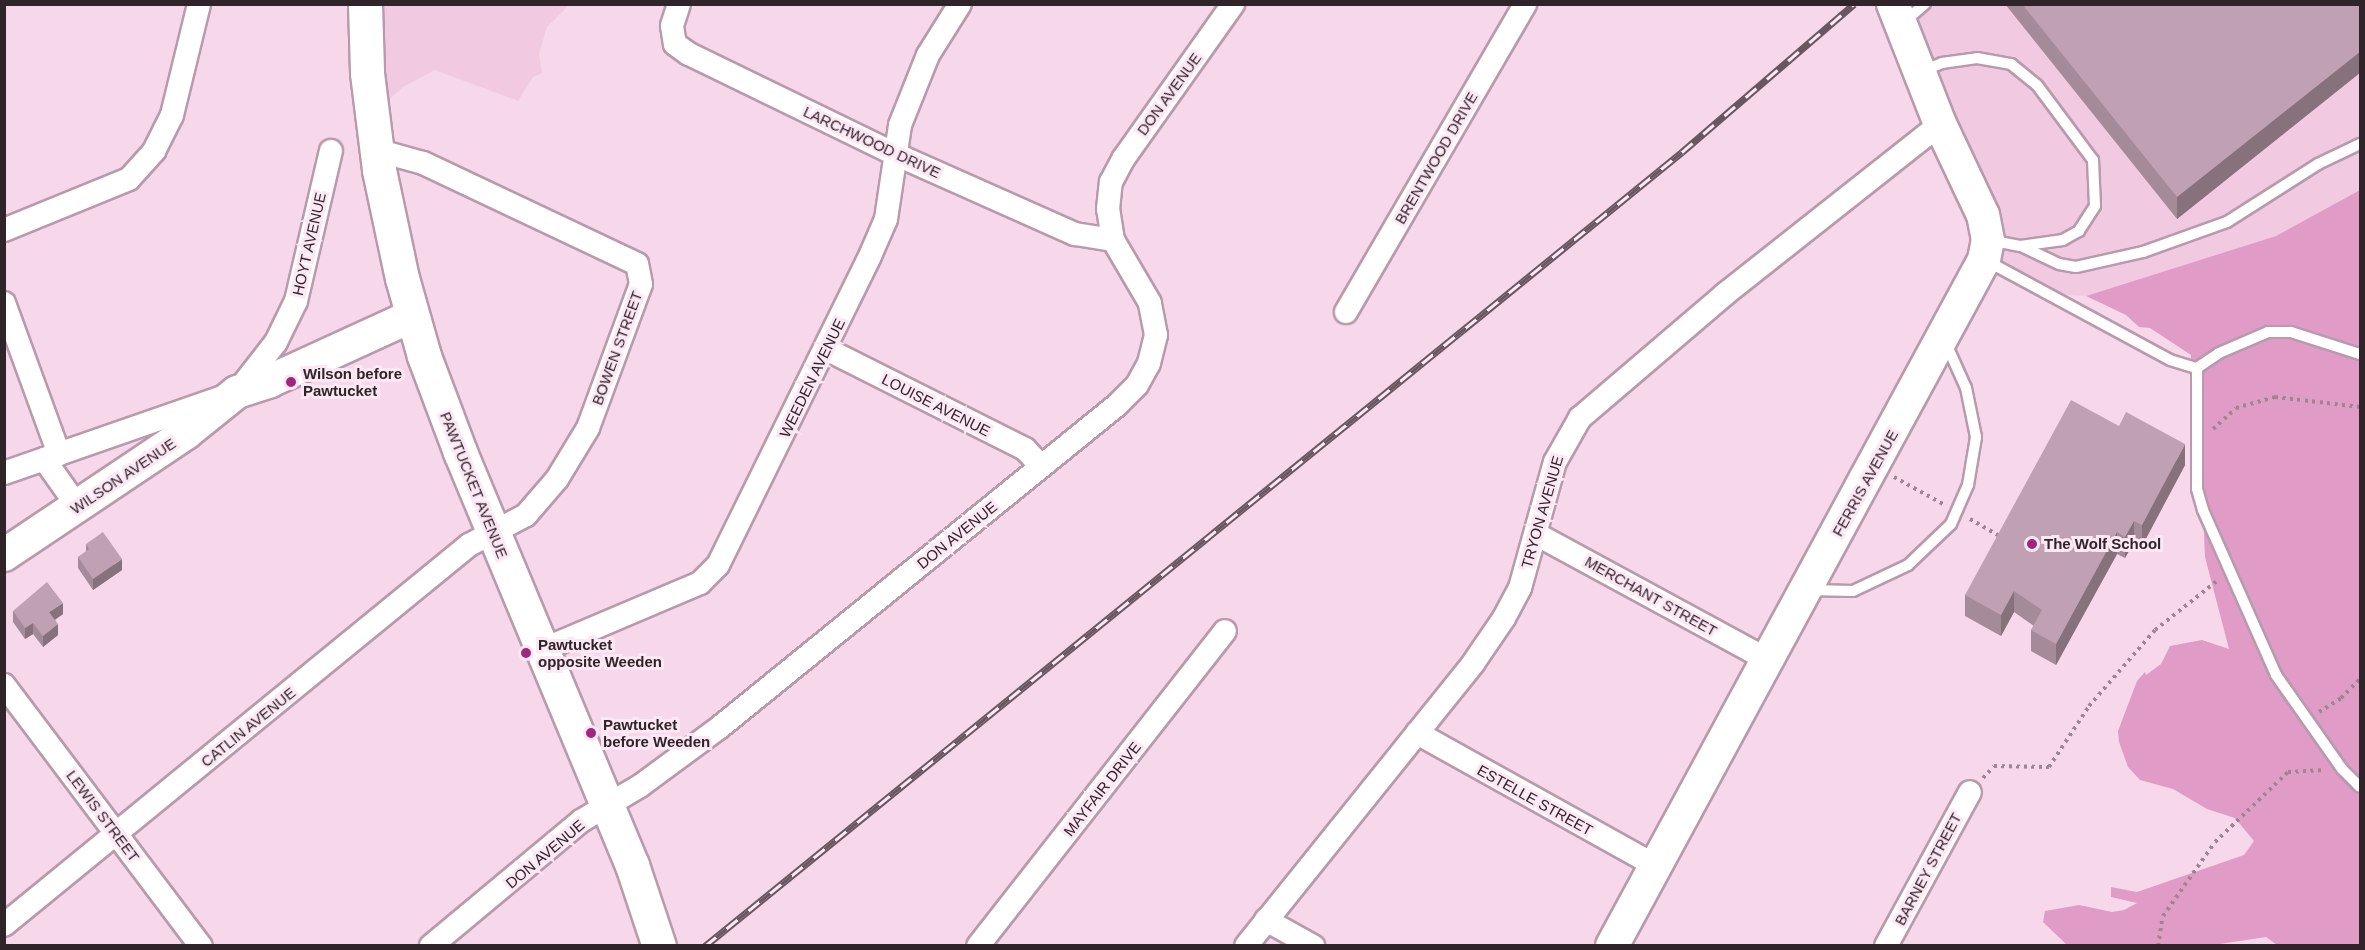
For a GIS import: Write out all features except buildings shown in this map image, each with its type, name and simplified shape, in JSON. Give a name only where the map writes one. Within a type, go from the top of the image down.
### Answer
[{"type":"main road","name":"PAWTUCKET AVENUE","points":[[365,4],[376,150],[391,233],[412,316],[438,397],[608,807],[659,945]]},
{"type":"street","points":[[4,230],[129,179],[154,151],[172,115],[200,4]]},
{"type":"street","name":"LARCHWOOD DRIVE","points":[[679,4],[672,26],[675,44],[682,49],[895,154],[1075,234],[1113,240]]},
{"type":"street","name":"WEEDEN AVENUE","points":[[542,650],[700,583],[718,565],[826,349],[886,219],[900,124],[928,55],[960,4]]},
{"type":"street","name":"DON AVENUE","points":[[431,945],[581,821],[608,807],[720,727],[1117,405],[1137,385],[1149,363],[1156,335],[1150,303],[1113,240],[1108,209],[1111,182],[1124,158],[1233,4]]},
{"type":"street","name":"BRENTWOOD DRIVE","points":[[1346,312],[1525,4]]},
{"type":"street","points":[[1906,11],[1920,72],[1940,124],[1983,215],[1986,250]]},
{"type":"street","name":"TRYON AVENUE","points":[[1246,945],[1417,734],[1504,618],[1520,588],[1555,462],[1580,418],[1725,294],[1940,124]]},
{"type":"street","name":"BOWEN STREET","points":[[376,150],[423,163],[637,264],[641,284],[588,428],[557,479],[526,515],[494,534]]},
{"type":"street","name":"HOYT AVENUE","points":[[237,392],[276,342],[296,301],[331,151]]},
{"type":"street","name":"FERRIS AVENUE","points":[[1612,945],[1943,338],[1986,250]]},
{"type":"street","points":[[4,303],[51,456],[78,507]]},
{"type":"street","points":[[4,473],[270,381],[412,316]]},
{"type":"street","name":"LOUISE AVENUE","points":[[826,349],[1025,449],[1041,466]]},
{"type":"street","name":"WILSON AVENUE","points":[[4,555],[186,433],[237,392]]},
{"type":"street","name":"CATLIN AVENUE","points":[[4,925],[469,545],[494,534]]},
{"type":"street","name":"MERCHANT STREET","points":[[1536,534],[1766,659]]},
{"type":"street","name":"MAYFAIR DRIVE","points":[[978,945],[1225,631]]},
{"type":"street","name":"LEWIS STREET","points":[[4,685],[201,945]]},
{"type":"street","name":"ESTELLE STREET","points":[[1417,734],[1654,865]]},
{"type":"street","name":"BARNEY STREET","points":[[1886,945],[1970,792]]},
{"type":"street","points":[[1266,920],[1313,945]]},
{"type":"lane","points":[[1920,72],[1942,63],[1977,58],[2011,64],[2037,85],[2088,150],[2097,189],[2089,219],[2079,231],[2063,240],[1986,250]]},
{"type":"lane","points":[[2020,246],[2059,264],[2076,267],[2143,252],[2227,222],[2318,164],[2361,144]]},
{"type":"lane","points":[[1986,250],[2170,360],[2198,368]]},
{"type":"lane","points":[[2198,368],[2219,353],[2268,332],[2291,332],[2361,354]]},
{"type":"lane","points":[[1806,590],[1853,591],[1908,565],[1951,524],[1968,485],[1976,437],[1966,388],[1943,338]]},
{"type":"lane","points":[[2198,368],[2197,489],[2229,571],[2276,675],[2342,769],[2361,787]]},
{"type":"path","points":[[2199,460],[2208,434],[2236,408],[2275,396],[2361,407]]},
{"type":"path","points":[[1970,792],[1994,766],[2049,767],[2089,706],[2155,630],[2229,571]]},
{"type":"path","points":[[2306,720],[2342,698],[2361,679]]},
{"type":"path","points":[[2158,945],[2163,916],[2215,842],[2288,772],[2342,769]]},
{"type":"shaded area","points":[[1910,4],[2360,5],[2360,190],[2276,236],[2086,296],[2067,295],[2013,275],[2008,263],[1997,271],[1979,305],[1968,309],[1978,253]]},
{"type":"shaded area","points":[[355,5],[569,5],[547,27],[539,54],[542,73],[533,77],[518,101],[435,70],[403,87],[387,101],[372,91]]},
{"type":"shaded area","points":[[2360,190],[2360,945],[2277,945],[2266,937],[2213,945],[2067,945],[2043,922],[2045,911],[2079,905],[2112,912],[2124,910],[2137,903],[2111,897],[2111,887],[2137,892],[2244,855],[2254,841],[2235,818],[2207,809],[2173,789],[2140,780],[2128,767],[2119,742],[2118,731],[2137,681],[2145,672],[2146,675],[2161,664],[2170,646],[2202,640],[2229,649],[2205,557],[2199,422],[2191,403],[2191,355],[2150,328],[2139,327],[2126,315],[2086,296],[2276,236]]},
{"type":"railway","points":[[705,946],[1682,152],[1854,4]]},
{"type":"place","name":"Wilson before Pawtucket","points":[[291,382]]},
{"type":"place","name":"The Wolf School","points":[[2032,544]]},
{"type":"place","name":"Pawtucket opposite Weeden","points":[[526,653]]},
{"type":"place","name":"Pawtucket before Weeden","points":[[591,733]]}]
